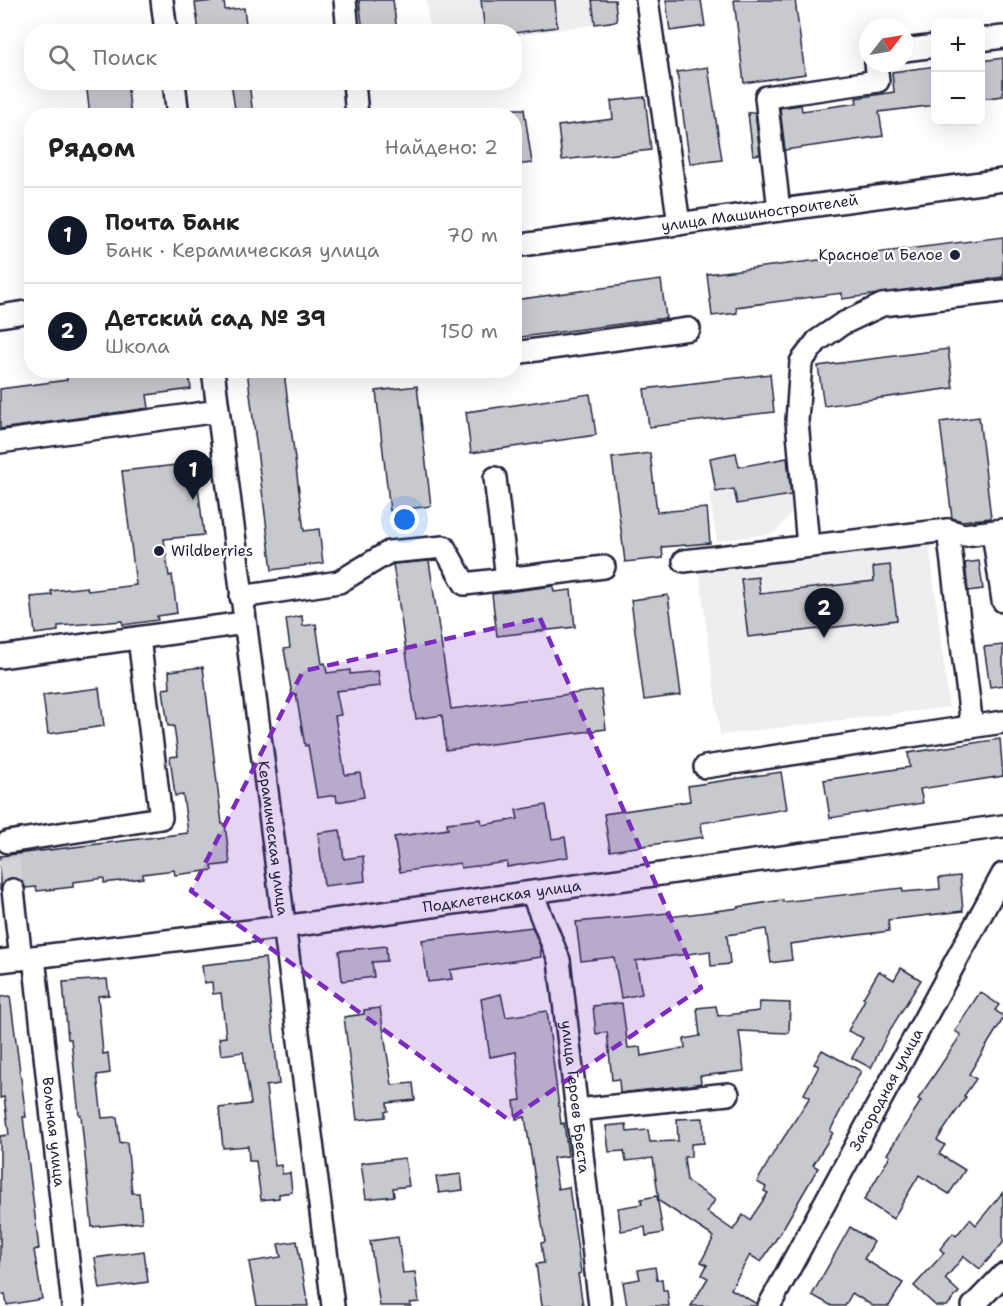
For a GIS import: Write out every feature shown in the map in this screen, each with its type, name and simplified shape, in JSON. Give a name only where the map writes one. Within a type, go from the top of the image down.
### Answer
[{"type":"street","points":[[162,0],[165,24]]},
{"type":"street","points":[[345,0],[347,24]]},
{"type":"street","points":[[647,0],[679,224]]},
{"type":"street","points":[[985,39],[1003,37]]},
{"type":"street","points":[[913,49],[931,47]]},
{"type":"street","points":[[779,210],[766,97],[878,81],[877,72]]},
{"type":"street","points":[[175,90],[177,108]]},
{"type":"street","points":[[355,90],[356,108]]},
{"type":"street","name":"улица Машиностроителей","points":[[522,245],[1003,180]]},
{"type":"street","points":[[808,546],[797,421],[801,362],[818,340],[842,324],[882,305],[1003,291]]},
{"type":"street","points":[[0,316],[24,312]]},
{"type":"street","points":[[522,352],[689,329]]},
{"type":"street","name":"Керамическая улица","points":[[214,378],[333,1306]]},
{"type":"street","points":[[0,442],[218,411]]},
{"type":"street","points":[[495,478],[507,579]]},
{"type":"street","points":[[948,530],[972,727]]},
{"type":"street","points":[[684,561],[948,530],[964,535],[998,531],[1003,601]]},
{"type":"street","points":[[241,597],[339,582],[389,552],[444,547],[465,584],[604,567]]},
{"type":"street","points":[[0,657],[244,624]]},
{"type":"street","points":[[6,848],[161,818],[139,638]]},
{"type":"street","points":[[705,767],[1003,722]]},
{"type":"street","name":"Подклетенская улица","points":[[0,961],[283,927],[1003,826]]},
{"type":"street","name":"Загородная улица","points":[[769,1306],[1003,874]]},
{"type":"street","name":"Вольная улица","points":[[13,890],[28,958],[73,1306]]},
{"type":"street","name":"улица Героев Бреста","points":[[532,893],[559,960],[600,1306]]},
{"type":"street","points":[[577,1110],[728,1094]]},
{"type":"street","points":[[973,1306],[1003,1275]]},
{"type":"highlighted area","points":[[540,618],[701,988],[509,1120],[191,891],[303,671]]},
{"type":"shaded area","points":[[426,0],[615,0],[617,21],[522,35],[522,24],[429,24]]},
{"type":"shaded area","points":[[736,453],[739,467],[788,458],[795,494],[793,511],[775,533],[717,541],[709,493],[716,492],[710,458]]},
{"type":"shaded area","points":[[929,541],[949,707],[720,735],[699,569]]},
{"type":"building","points":[[224,0],[225,10],[244,8],[246,24],[198,24],[195,3]]},
{"type":"building","points":[[359,0],[393,0],[396,24],[362,24]]},
{"type":"building","points":[[481,0],[555,0],[557,27],[522,32],[522,24],[484,24]]},
{"type":"building","points":[[592,0],[615,0],[617,21],[595,24]]},
{"type":"building","points":[[666,0],[701,0],[705,26],[670,31]]},
{"type":"building","points":[[734,0],[795,0],[805,74],[744,83]]},
{"type":"building","points":[[1003,58],[1003,96],[985,98],[985,60]]},
{"type":"building","points":[[708,67],[722,160],[690,164],[677,72]]},
{"type":"building","points":[[931,67],[931,106],[879,112],[883,136],[785,150],[780,108],[801,105],[802,111],[857,103],[856,98],[894,92],[892,72],[913,72],[913,69]]},
{"type":"building","points":[[87,90],[128,90],[130,108],[89,108]]},
{"type":"building","points":[[232,90],[250,90],[252,108],[235,108]]},
{"type":"building","points":[[645,97],[651,150],[562,160],[558,126],[613,119],[611,101]]},
{"type":"building","points":[[522,109],[524,109],[532,163],[522,164]]},
{"type":"building","points":[[755,112],[760,154],[753,155],[748,113]]},
{"type":"building","points":[[1003,237],[1003,277],[842,299],[842,293],[736,307],[737,313],[712,316],[707,274]]},
{"type":"building","points":[[661,280],[666,318],[522,337],[522,299]]},
{"type":"building","points":[[948,349],[953,388],[824,406],[818,366]]},
{"type":"building","points":[[770,374],[774,412],[649,427],[644,389]]},
{"type":"building","points":[[67,378],[189,378],[191,389],[147,395],[149,408],[0,429],[0,389],[67,380]]},
{"type":"building","points":[[248,378],[285,378],[304,531],[319,529],[323,563],[272,570]]},
{"type":"building","points":[[417,386],[431,506],[390,511],[376,391]]},
{"type":"building","points":[[590,394],[596,435],[471,453],[466,412]]},
{"type":"building","points":[[979,417],[991,518],[962,521],[952,518],[940,422]]},
{"type":"building","points":[[650,453],[657,512],[707,508],[710,543],[662,547],[663,558],[625,562],[612,458]]},
{"type":"building","points":[[736,453],[739,467],[787,458],[791,495],[737,504],[734,489],[716,492],[710,458]]},
{"type":"building","points":[[195,463],[204,535],[164,539],[177,613],[157,616],[158,620],[123,625],[122,621],[58,626],[58,631],[35,634],[31,597],[52,595],[51,591],[87,587],[88,591],[136,585],[122,471]]},
{"type":"building","points":[[429,561],[451,709],[601,690],[606,729],[446,750],[442,715],[416,719],[393,564]]},
{"type":"building","points":[[979,561],[983,589],[968,591],[965,563]]},
{"type":"building","points":[[890,565],[897,620],[748,637],[741,579],[758,577],[760,594],[874,581],[873,567]]},
{"type":"building","points":[[553,586],[554,592],[571,590],[575,627],[497,636],[492,594]]},
{"type":"building","points":[[668,595],[681,695],[644,700],[631,600]]},
{"type":"building","points":[[302,616],[303,626],[316,624],[322,664],[325,663],[327,673],[350,670],[350,674],[378,671],[380,686],[336,691],[341,715],[335,716],[345,775],[360,773],[364,797],[337,802],[336,795],[317,798],[308,745],[305,746],[296,694],[292,695],[284,649],[290,648],[286,619]]},
{"type":"building","points":[[1003,645],[1003,685],[990,687],[984,647]]},
{"type":"building","points":[[203,667],[222,824],[225,824],[230,864],[212,866],[213,870],[175,875],[174,870],[143,874],[143,878],[104,883],[104,878],[73,882],[73,887],[37,891],[36,887],[26,888],[19,879],[11,877],[5,880],[0,891],[0,856],[188,833],[183,795],[175,796],[170,757],[178,756],[174,726],[168,726],[163,689],[170,688],[169,671]]},
{"type":"building","points":[[99,688],[104,726],[48,734],[43,695]]},
{"type":"building","points":[[1000,739],[1003,776],[920,789],[923,803],[830,818],[824,780],[910,767],[908,753]]},
{"type":"building","points":[[781,772],[787,809],[701,823],[703,837],[610,851],[604,814],[690,801],[688,786]]},
{"type":"building","points":[[546,805],[552,839],[565,837],[568,857],[507,867],[507,862],[461,868],[460,863],[400,872],[394,837],[448,829],[447,823],[481,819],[482,825],[518,819],[516,810]]},
{"type":"building","points":[[340,830],[344,859],[363,856],[365,881],[324,886],[318,833]]},
{"type":"building","points":[[960,876],[963,911],[888,920],[889,931],[790,944],[792,960],[771,963],[766,929],[727,935],[730,964],[711,966],[710,951],[636,961],[642,994],[621,998],[614,957],[581,961],[576,922],[668,913],[669,917],[783,900],[783,902],[902,888],[903,892],[940,889],[939,878]]},
{"type":"building","points":[[532,927],[540,946],[541,957],[450,970],[452,979],[428,982],[422,940]]},
{"type":"building","points":[[386,946],[387,961],[372,962],[374,977],[342,981],[339,951]]},
{"type":"building","points":[[265,958],[279,1084],[266,1086],[275,1166],[281,1165],[282,1174],[290,1173],[292,1192],[279,1194],[279,1198],[261,1200],[256,1161],[249,1161],[248,1146],[223,1148],[219,1108],[251,1104],[243,1052],[221,1055],[219,1038],[226,1037],[221,993],[213,994],[212,982],[204,983],[202,965]]},
{"type":"building","points":[[901,968],[921,980],[888,1033],[871,1068],[852,1058],[863,1038],[848,1031],[865,999],[863,998],[879,971],[894,980]]},
{"type":"building","points":[[107,979],[109,995],[98,996],[103,1054],[108,1053],[110,1073],[97,1075],[102,1118],[117,1117],[120,1143],[127,1142],[132,1193],[139,1193],[142,1222],[92,1227],[81,1115],[79,1115],[71,1039],[68,1039],[63,982]]},
{"type":"building","points":[[980,992],[999,1005],[995,1010],[1003,1016],[1003,1019],[969,1074],[976,1079],[937,1140],[945,1145],[939,1154],[965,1170],[949,1194],[919,1175],[893,1219],[864,1200],[890,1156],[887,1154],[921,1101],[918,1099],[961,1035],[955,1031]]},
{"type":"building","points":[[501,994],[506,1017],[547,1011],[561,1124],[564,1123],[568,1156],[553,1158],[558,1189],[569,1187],[581,1273],[578,1274],[583,1306],[542,1306],[536,1264],[544,1263],[541,1243],[545,1242],[525,1117],[516,1119],[514,1101],[521,1100],[516,1052],[490,1057],[481,999]]},
{"type":"building","points":[[10,996],[26,1117],[23,1117],[39,1249],[34,1250],[42,1299],[7,1305],[5,1294],[0,1295],[0,1136],[9,1135],[4,1097],[0,1098],[0,997]]},
{"type":"building","points":[[760,1002],[790,1003],[789,1033],[739,1031],[744,1071],[700,1076],[701,1083],[690,1085],[620,1093],[619,1079],[612,1080],[607,1032],[596,1034],[593,1006],[622,1003],[628,1048],[640,1047],[641,1056],[685,1048],[684,1039],[700,1036],[697,1008],[716,1006],[718,1016],[759,1011]]},
{"type":"building","points":[[380,1008],[392,1085],[413,1083],[415,1100],[387,1103],[388,1111],[385,1112],[385,1117],[357,1120],[344,1017],[364,1014],[364,1010]]},
{"type":"building","points":[[822,1050],[861,1071],[830,1131],[833,1133],[813,1165],[818,1168],[782,1230],[761,1262],[750,1255],[731,1289],[757,1304],[756,1306],[691,1306],[708,1278],[702,1275],[707,1265],[701,1262],[714,1237],[659,1201],[653,1158],[626,1161],[624,1151],[609,1152],[606,1126],[626,1124],[627,1132],[648,1130],[650,1142],[678,1141],[677,1119],[703,1118],[704,1143],[691,1144],[691,1157],[684,1157],[687,1181],[715,1200],[707,1212],[733,1230],[743,1215],[750,1220],[768,1193],[764,1191],[766,1187],[757,1182],[810,1097],[804,1094],[819,1066],[814,1064]]},
{"type":"building","points":[[405,1158],[409,1186],[393,1188],[394,1196],[366,1199],[361,1163]]},
{"type":"building","points":[[461,1174],[463,1190],[439,1193],[436,1177]]},
{"type":"building","points":[[1003,1192],[1003,1243],[980,1269],[964,1256],[945,1279],[959,1292],[947,1306],[936,1306],[914,1286],[944,1253],[940,1249],[953,1233],[956,1236],[970,1219],[976,1225]]},
{"type":"building","points":[[657,1196],[663,1233],[646,1236],[645,1227],[621,1231],[618,1208],[642,1204],[641,1199]]},
{"type":"building","points":[[850,1227],[874,1242],[864,1259],[903,1283],[889,1306],[873,1306],[852,1293],[845,1306],[832,1306],[812,1295]]},
{"type":"building","points":[[398,1237],[403,1273],[415,1272],[419,1302],[410,1303],[411,1306],[380,1306],[370,1241]]},
{"type":"building","points":[[297,1241],[308,1306],[257,1306],[249,1262],[281,1257],[278,1244]]},
{"type":"building","points":[[144,1251],[148,1282],[100,1289],[95,1258]]},
{"type":"building","points":[[655,1267],[657,1280],[662,1279],[663,1290],[667,1290],[669,1306],[627,1306],[623,1282],[640,1279],[638,1270]]},
{"type":"tunnel","points":[[9,859],[13,890]]},
{"type":"place","name":"Красное и Белое","points":[[955,255]]},
{"type":"place","name":"Почта Банк","points":[[193,500]]},
{"type":"place","name":"Wildberries","points":[[159,551]]},
{"type":"place","name":"Детский сад № 39","points":[[824,638]]}]
